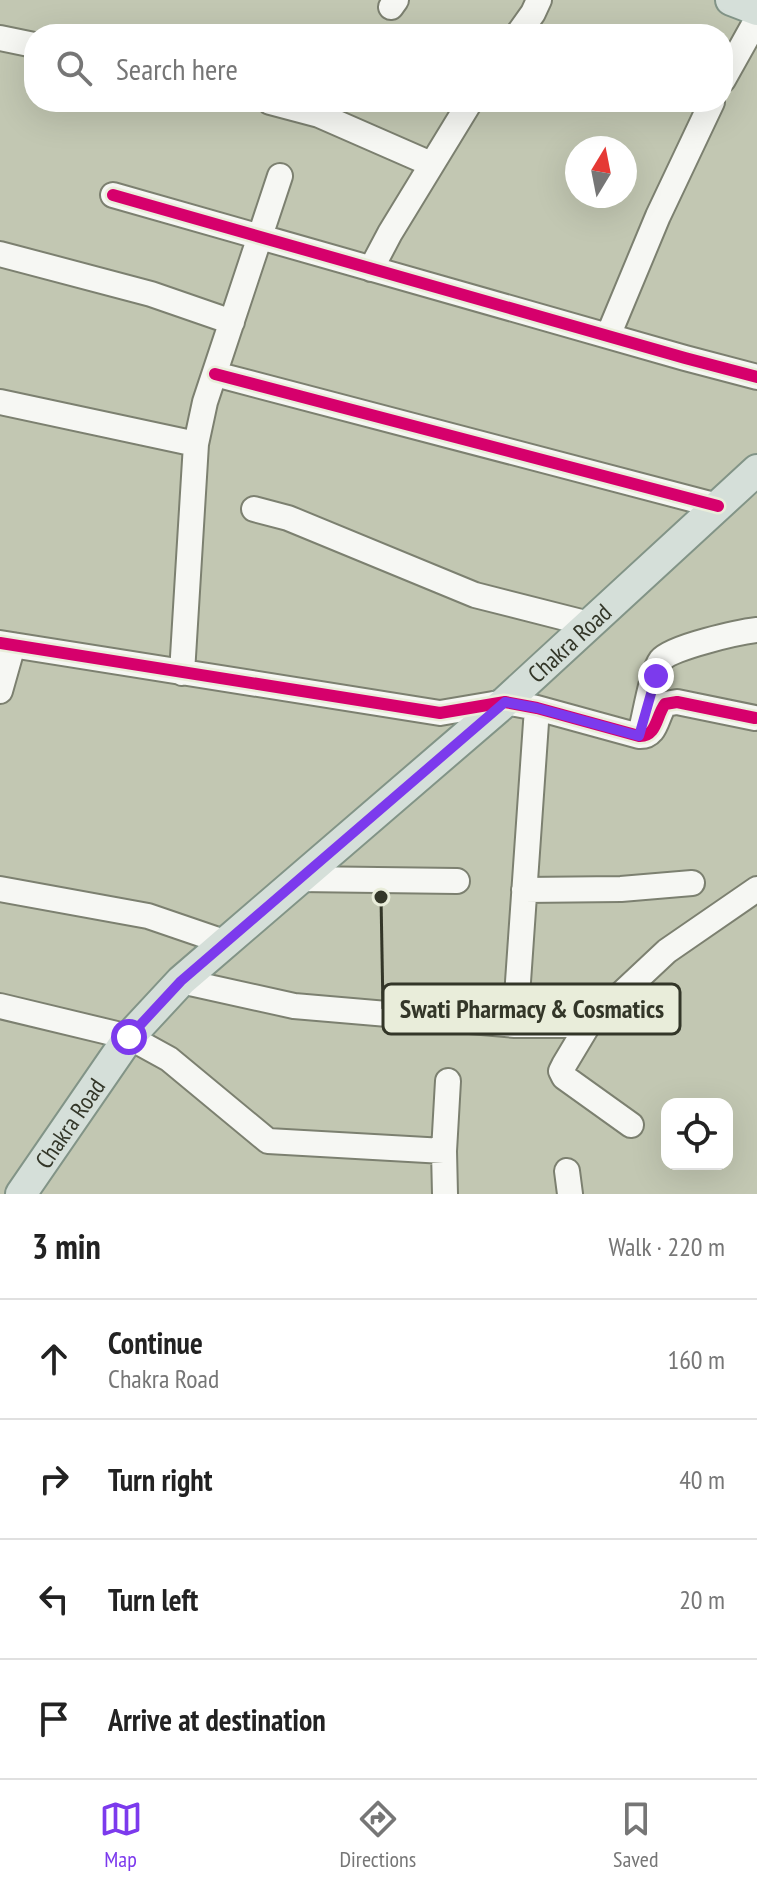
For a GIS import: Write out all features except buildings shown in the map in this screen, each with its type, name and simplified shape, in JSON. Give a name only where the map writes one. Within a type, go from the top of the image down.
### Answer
[{"type":"main road","points":[[731,0],[757,10]]},
{"type":"main road","name":"Chakra Road","points":[[21,1194],[129,1037],[181,981],[505,702],[757,470]]},
{"type":"street","points":[[525,24],[539,0]]},
{"type":"street","points":[[733,62],[757,19]]},
{"type":"street","points":[[0,38],[24,43]]},
{"type":"street","points":[[308,112],[431,164]]},
{"type":"street","points":[[371,269],[464,112]]},
{"type":"street","points":[[608,336],[658,216],[707,112]]},
{"type":"street","points":[[182,673],[196,444],[215,374],[280,176]]},
{"type":"street","points":[[113,195],[757,377]]},
{"type":"street","points":[[0,254],[151,294],[232,322]]},
{"type":"street","points":[[215,374],[718,506]]},
{"type":"street","points":[[0,402],[196,444]]},
{"type":"street","points":[[254,509],[288,518],[475,595],[589,624]]},
{"type":"street","points":[[639,736],[661,660],[672,652],[757,630]]},
{"type":"street","points":[[0,691],[7,644],[440,713],[505,702],[646,737],[653,731],[665,704],[677,702],[755,718]]},
{"type":"street","points":[[515,1025],[537,708]]},
{"type":"street","points":[[299,879],[457,881]]},
{"type":"street","points":[[524,890],[621,889],[692,883]]},
{"type":"street","points":[[0,889],[148,916],[227,943]]},
{"type":"street","points":[[631,1125],[564,1077],[561,1071],[588,1025],[667,951],[757,889]]},
{"type":"street","points":[[181,981],[294,1006],[515,1025],[588,1025]]},
{"type":"street","points":[[0,1006],[129,1037],[169,1059],[268,1141],[444,1151]]},
{"type":"street","points":[[445,1194],[448,1081]]},
{"type":"cycle path","points":[[113,195],[757,377]]},
{"type":"cycle path","points":[[215,374],[718,506]]},
{"type":"cycle path","points":[[0,643],[440,713],[505,702],[639,736],[653,729],[665,704],[677,702],[755,718]]},
{"type":"place","name":"Swati Pharmacy & Cosmatics","points":[[381,897]]},
{"type":"route","points":[[129,1037],[181,981],[505,702],[639,736],[656,676]]}]
